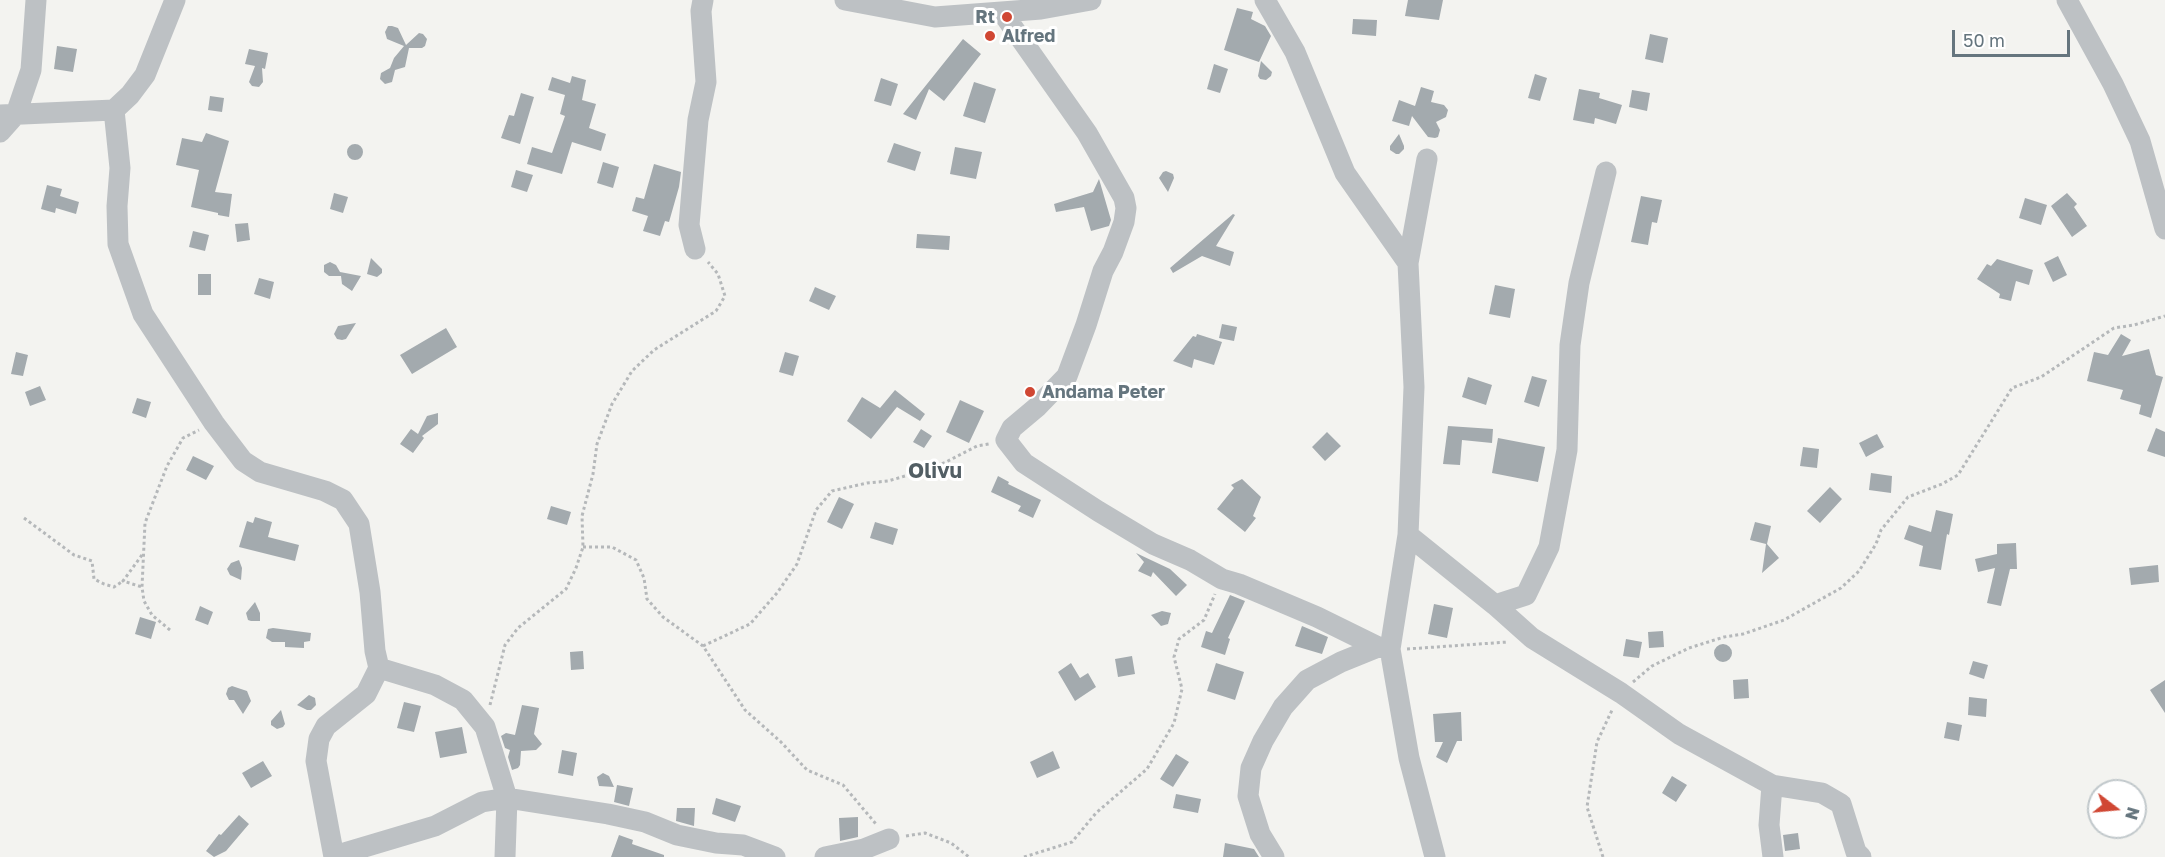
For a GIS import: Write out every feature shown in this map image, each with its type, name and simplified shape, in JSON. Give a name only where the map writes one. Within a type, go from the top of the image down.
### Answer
[{"type":"street","points":[[0,132],[31,70],[36,0]]},
{"type":"street","points":[[8,114],[114,110],[130,95],[145,75],[175,0]]},
{"type":"street","points":[[695,249],[689,225],[698,120],[706,82],[701,11],[703,0]]},
{"type":"street","points":[[845,0],[935,17],[1041,9],[1091,0]]},
{"type":"street","points":[[1265,0],[1295,52],[1345,173],[1408,263]]},
{"type":"street","points":[[2067,0],[2113,84],[2140,141],[2165,229]]},
{"type":"street","points":[[1002,12],[1087,133],[1124,198],[1125,208],[1124,222],[1103,272],[1067,376],[1037,407],[1012,428],[1006,440],[1024,463],[1098,512],[1153,544],[1190,560],[1222,579],[1317,617],[1384,648]]},
{"type":"street","points":[[114,110],[120,168],[117,206],[118,244],[143,314],[214,423],[243,461],[260,472],[325,491],[343,500],[359,524],[363,538],[375,651],[379,668],[366,694],[326,726],[319,739],[316,761],[334,856],[435,826],[482,802],[507,798],[645,822],[677,835],[716,843],[743,845],[775,857]]},
{"type":"street","points":[[1427,159],[1408,263],[1414,387],[1408,535],[1384,648],[1409,759],[1435,857]]},
{"type":"street","points":[[1495,605],[1526,595],[1549,547],[1567,450],[1570,345],[1579,283],[1606,172]]},
{"type":"street","points":[[1408,535],[1532,638],[1621,693],[1679,734],[1772,785],[1822,793],[1841,804],[1856,852],[1861,857]]},
{"type":"street","points":[[1274,857],[1260,834],[1248,796],[1251,768],[1263,741],[1283,708],[1307,680],[1341,662],[1384,648]]},
{"type":"street","points":[[379,668],[435,685],[463,700],[485,727],[507,798],[505,857]]},
{"type":"street","points":[[1772,785],[1769,825],[1773,857]]},
{"type":"street","points":[[825,857],[864,849],[889,839]]},
{"type":"path","points":[[485,727],[505,645],[518,628],[566,589],[576,568],[583,547],[582,516],[593,474],[597,444],[612,404],[632,371],[654,350],[716,311],[725,296],[718,274],[695,249]]},
{"type":"path","points":[[1603,857],[1587,807],[1597,742],[1621,693],[1652,666],[1689,648],[1724,637],[1743,634],[1784,620],[1841,588],[1859,571],[1876,544],[1881,530],[1908,497],[1958,475],[2012,388],[2041,376],[2114,328],[2165,316]]},
{"type":"path","points":[[170,630],[152,615],[144,601],[142,587],[144,530],[148,510],[167,466],[183,438],[214,423]]},
{"type":"path","points":[[703,646],[750,624],[777,593],[797,564],[816,510],[832,491],[896,479],[944,463],[977,446],[1006,440]]},
{"type":"path","points":[[24,518],[74,555],[92,561],[94,579],[104,584],[114,587],[123,581],[143,554]]},
{"type":"path","points":[[583,547],[612,547],[636,560],[644,578],[647,599],[663,617],[703,646],[745,710],[780,741],[807,770],[843,785],[889,839],[925,833],[951,843],[969,857]]},
{"type":"path","points":[[1027,857],[1072,842],[1096,813],[1147,769],[1174,723],[1182,689],[1174,657],[1179,639],[1204,620],[1222,579]]},
{"type":"path","points":[[123,581],[142,587]]},
{"type":"path","points":[[1384,648],[1426,648],[1532,638]]},
{"type":"building","points":[[1408,0],[1443,0],[1439,20],[1405,16]]},
{"type":"building","points":[[1237,8],[1253,12],[1251,19],[1265,26],[1271,36],[1259,62],[1224,50]]},
{"type":"building","points":[[1353,19],[1377,20],[1376,36],[1352,34]]},
{"type":"building","points":[[388,26],[398,28],[406,45],[419,33],[427,39],[422,48],[409,48],[405,67],[395,70],[392,82],[385,84],[380,79],[381,73],[390,68],[394,58],[404,46],[387,39],[385,32]]},
{"type":"building","points":[[1650,34],[1668,38],[1663,63],[1645,59]]},
{"type":"building","points":[[963,39],[981,54],[944,101],[929,89],[916,120],[903,114]]},
{"type":"building","points":[[57,46],[77,49],[73,72],[54,69]]},
{"type":"building","points":[[249,49],[268,53],[265,69],[262,68],[263,82],[259,87],[252,86],[249,82],[255,66],[245,64]]},
{"type":"building","points":[[1261,61],[1272,72],[1266,80],[1258,76]]},
{"type":"building","points":[[1214,64],[1228,69],[1220,93],[1207,89]]},
{"type":"building","points":[[1535,74],[1547,78],[1540,101],[1528,98]]},
{"type":"building","points":[[572,76],[586,80],[582,100],[596,104],[589,128],[606,134],[601,151],[572,142],[562,174],[527,164],[532,147],[552,153],[565,116],[560,114],[565,95],[548,90],[552,77],[570,83]]},
{"type":"building","points":[[881,78],[898,84],[891,106],[874,101]]},
{"type":"building","points":[[974,82],[996,89],[985,123],[963,116]]},
{"type":"building","points":[[1421,87],[1434,91],[1431,102],[1444,105],[1448,110],[1446,117],[1436,122],[1440,130],[1438,137],[1435,138],[1428,137],[1412,116],[1409,126],[1392,121],[1399,100],[1415,106]]},
{"type":"building","points":[[1579,89],[1600,93],[1599,98],[1622,105],[1616,124],[1595,118],[1594,124],[1573,120]]},
{"type":"building","points":[[1632,90],[1650,93],[1647,111],[1629,107]]},
{"type":"building","points":[[521,93],[534,97],[520,144],[501,138],[509,115],[514,116]]},
{"type":"building","points":[[210,96],[224,98],[222,112],[208,110]]},
{"type":"building","points":[[206,133],[229,141],[215,192],[232,194],[229,217],[191,207],[199,170],[176,165],[182,138],[202,142]]},
{"type":"building","points":[[1399,134],[1404,149],[1396,154],[1390,150],[1390,146]]},
{"type":"building","points":[[894,143],[921,152],[915,171],[887,162]]},
{"type":"building","points":[[352,144],[358,144],[363,152],[361,158],[352,160],[347,155],[347,149]]},
{"type":"building","points":[[955,147],[982,152],[976,179],[950,174]]},
{"type":"building","points":[[603,162],[619,167],[613,188],[597,183]]},
{"type":"building","points":[[654,164],[681,172],[669,222],[665,221],[660,236],[643,231],[648,216],[632,211],[636,197],[644,199]]},
{"type":"building","points":[[516,170],[533,175],[527,192],[511,187]]},
{"type":"building","points":[[1166,171],[1173,174],[1174,178],[1168,192],[1159,178]]},
{"type":"building","points":[[1099,179],[1111,220],[1109,226],[1091,231],[1084,207],[1056,212],[1054,204],[1093,192]]},
{"type":"building","points":[[47,185],[62,189],[60,196],[79,202],[76,214],[56,208],[55,213],[41,209]]},
{"type":"building","points":[[334,193],[348,197],[343,213],[330,209]]},
{"type":"building","points":[[2067,193],[2077,204],[2074,207],[2087,226],[2072,237],[2051,206]]},
{"type":"building","points":[[1641,196],[1662,200],[1657,223],[1652,222],[1648,245],[1631,242]]},
{"type":"building","points":[[2025,198],[2047,205],[2041,225],[2019,218]]},
{"type":"building","points":[[1233,214],[1235,215],[1216,246],[1234,252],[1230,266],[1202,256],[1173,273],[1170,268]]},
{"type":"building","points":[[248,223],[250,240],[237,242],[235,224]]},
{"type":"building","points":[[193,231],[209,235],[205,251],[189,247]]},
{"type":"building","points":[[917,234],[950,236],[949,250],[916,248]]},
{"type":"building","points":[[2058,256],[2067,275],[2053,282],[2044,263]]},
{"type":"building","points":[[371,258],[382,269],[382,273],[377,277],[367,274]]},
{"type":"building","points":[[1997,259],[2033,270],[2029,285],[2016,281],[2011,301],[1999,298],[2000,294],[1977,279],[1987,264],[1991,266]]},
{"type":"building","points":[[330,262],[336,265],[340,272],[361,276],[352,291],[342,284],[341,276],[329,276],[324,272],[324,265]]},
{"type":"building","points":[[198,274],[211,274],[211,295],[198,295]]},
{"type":"building","points":[[259,278],[274,282],[270,299],[254,294]]},
{"type":"building","points":[[1495,285],[1515,289],[1510,318],[1489,314]]},
{"type":"building","points":[[815,287],[836,296],[829,310],[809,301]]},
{"type":"building","points":[[356,323],[346,339],[337,339],[334,334],[338,326]]},
{"type":"building","points":[[1222,324],[1237,327],[1234,341],[1219,338]]},
{"type":"building","points":[[446,328],[457,347],[412,374],[400,355]]},
{"type":"building","points":[[1197,334],[1222,342],[1214,365],[1194,359],[1192,368],[1173,361],[1193,336],[1196,337]]},
{"type":"building","points":[[2121,334],[2131,340],[2122,356],[2149,349],[2156,375],[2163,377],[2151,418],[2139,414],[2141,405],[2120,399],[2123,390],[2087,381],[2094,352],[2108,355]]},
{"type":"building","points":[[16,352],[28,355],[23,376],[11,374]]},
{"type":"building","points":[[785,352],[799,356],[793,376],[779,372]]},
{"type":"building","points":[[1532,376],[1547,380],[1539,407],[1524,402]]},
{"type":"building","points":[[1468,377],[1492,385],[1486,405],[1462,397]]},
{"type":"building","points":[[40,386],[46,400],[30,406],[25,392]]},
{"type":"building","points":[[895,390],[925,414],[920,421],[897,407],[871,439],[847,421],[862,397],[880,408]]},
{"type":"building","points":[[137,398],[151,402],[146,418],[132,413]]},
{"type":"building","points":[[960,400],[984,411],[969,443],[946,432]]},
{"type":"building","points":[[438,413],[438,424],[422,436],[424,438],[413,453],[400,444],[411,429],[418,434],[427,416]]},
{"type":"building","points":[[1448,426],[1493,429],[1492,443],[1462,440],[1460,465],[1443,464]]},
{"type":"building","points":[[2156,428],[2165,432],[2165,457],[2147,451]]},
{"type":"building","points":[[921,429],[932,436],[924,448],[913,442]]},
{"type":"building","points":[[1327,432],[1341,446],[1325,461],[1312,447]]},
{"type":"building","points":[[1877,434],[1884,447],[1866,457],[1859,443]]},
{"type":"building","points":[[1498,438],[1545,447],[1538,482],[1492,473]]},
{"type":"building","points":[[1803,447],[1819,449],[1817,468],[1800,466]]},
{"type":"building","points":[[193,456],[214,466],[206,480],[186,470]]},
{"type":"building","points":[[1871,473],[1892,476],[1891,493],[1869,490]]},
{"type":"building","points":[[998,476],[1009,482],[1008,484],[1041,500],[1033,518],[1018,511],[1021,506],[991,492]]},
{"type":"building","points":[[1242,479],[1261,497],[1253,516],[1256,518],[1245,532],[1217,509],[1234,488],[1231,485]]},
{"type":"building","points":[[1830,487],[1842,499],[1820,523],[1807,511]]},
{"type":"building","points":[[839,497],[854,504],[842,529],[827,522]]},
{"type":"building","points":[[551,506],[571,512],[567,525],[547,519]]},
{"type":"building","points":[[1936,510],[1953,514],[1941,570],[1919,566],[1923,546],[1904,539],[1909,525],[1931,532]]},
{"type":"building","points":[[255,517],[272,522],[268,537],[299,545],[295,561],[239,547],[247,521],[253,523]]},
{"type":"building","points":[[875,522],[898,529],[893,545],[870,538]]},
{"type":"building","points":[[1755,522],[1771,526],[1767,544],[1779,558],[1762,573],[1766,544],[1750,540]]},
{"type":"building","points":[[2016,543],[2017,569],[2010,569],[2001,606],[1987,603],[1995,568],[1978,572],[1975,559],[1997,554],[1997,544]]},
{"type":"building","points":[[1136,553],[1170,569],[1187,585],[1176,596],[1153,572],[1151,577],[1138,571],[1144,562]]},
{"type":"building","points":[[239,560],[242,568],[241,580],[230,575],[227,569],[231,563]]},
{"type":"building","points":[[2158,565],[2159,582],[2131,585],[2129,568]]},
{"type":"building","points":[[1230,595],[1245,601],[1228,638],[1230,639],[1225,655],[1201,647],[1206,631],[1212,633]]},
{"type":"building","points":[[255,602],[260,613],[260,621],[248,620],[246,613]]},
{"type":"building","points":[[1434,604],[1453,608],[1447,638],[1428,634]]},
{"type":"building","points":[[200,606],[213,612],[208,625],[195,620]]},
{"type":"building","points":[[1162,611],[1171,613],[1168,624],[1161,626],[1151,615]]},
{"type":"building","points":[[140,617],[156,622],[151,639],[135,634]]},
{"type":"building","points":[[1302,626],[1328,637],[1322,654],[1295,646]]},
{"type":"building","points":[[268,629],[311,633],[310,641],[304,642],[304,648],[285,647],[285,642],[272,642],[266,638]]},
{"type":"building","points":[[1663,631],[1664,647],[1649,648],[1648,632]]},
{"type":"building","points":[[1626,639],[1642,642],[1639,658],[1623,656]]},
{"type":"building","points":[[1719,644],[1727,644],[1732,649],[1730,660],[1719,662],[1714,657],[1714,649]]},
{"type":"building","points":[[583,651],[584,669],[571,670],[570,652]]},
{"type":"building","points":[[1132,656],[1135,674],[1118,677],[1115,659]]},
{"type":"building","points":[[1973,661],[1988,665],[1984,679],[1969,674]]},
{"type":"building","points":[[1071,663],[1080,678],[1088,673],[1096,687],[1075,701],[1058,672]]},
{"type":"building","points":[[1216,663],[1244,672],[1235,700],[1207,691]]},
{"type":"building","points":[[1748,679],[1749,698],[1734,699],[1733,680]]},
{"type":"building","points":[[2165,680],[2165,713],[2150,690]]},
{"type":"building","points":[[232,686],[247,691],[251,701],[243,714],[234,700],[229,700],[226,694],[228,688]]},
{"type":"building","points":[[309,695],[315,698],[316,705],[311,710],[297,705]]},
{"type":"building","points":[[1969,697],[1987,699],[1986,717],[1968,715]]},
{"type":"building","points":[[404,702],[421,706],[414,732],[397,728]]},
{"type":"building","points":[[522,705],[539,708],[534,734],[542,744],[536,750],[521,751],[520,765],[512,770],[508,757],[510,750],[505,748],[501,736],[506,733],[515,735]]},
{"type":"building","points":[[281,710],[285,724],[277,729],[271,725],[271,721]]},
{"type":"building","points":[[1461,712],[1462,741],[1457,741],[1447,763],[1436,757],[1443,742],[1435,742],[1433,714]]},
{"type":"building","points":[[1947,722],[1962,725],[1959,741],[1944,738]]},
{"type":"building","points":[[462,727],[467,753],[440,758],[435,732]]},
{"type":"building","points":[[562,750],[577,753],[573,776],[558,773]]},
{"type":"building","points":[[1053,751],[1060,768],[1037,778],[1030,762]]},
{"type":"building","points":[[1176,754],[1189,762],[1173,787],[1160,779]]},
{"type":"building","points":[[263,761],[272,776],[251,788],[242,773]]},
{"type":"building","points":[[603,773],[609,776],[614,787],[599,786],[597,777]]},
{"type":"building","points":[[1672,776],[1687,785],[1676,802],[1662,793]]},
{"type":"building","points":[[617,785],[633,788],[629,806],[614,802]]},
{"type":"building","points":[[1176,794],[1201,799],[1198,813],[1173,808]]},
{"type":"building","points":[[716,798],[741,806],[735,822],[712,814]]},
{"type":"building","points":[[677,808],[695,808],[694,826],[676,821]]},
{"type":"building","points":[[239,815],[249,824],[226,851],[214,857],[206,851],[219,834],[221,835]]},
{"type":"building","points":[[858,817],[858,837],[840,841],[839,818]]},
{"type":"building","points":[[1798,833],[1800,849],[1785,851],[1783,835]]},
{"type":"building","points":[[619,835],[633,840],[632,844],[664,855],[664,857],[611,857]]},
{"type":"building","points":[[1225,843],[1254,849],[1259,857],[1223,857]]},
{"type":"place","name":"Rt","points":[[1007,17]]},
{"type":"place","name":"Alfred","points":[[990,36]]},
{"type":"place","name":"Andama Peter","points":[[1030,392]]},
{"type":"district","name":"Olivu","points":[[935,471]]}]
